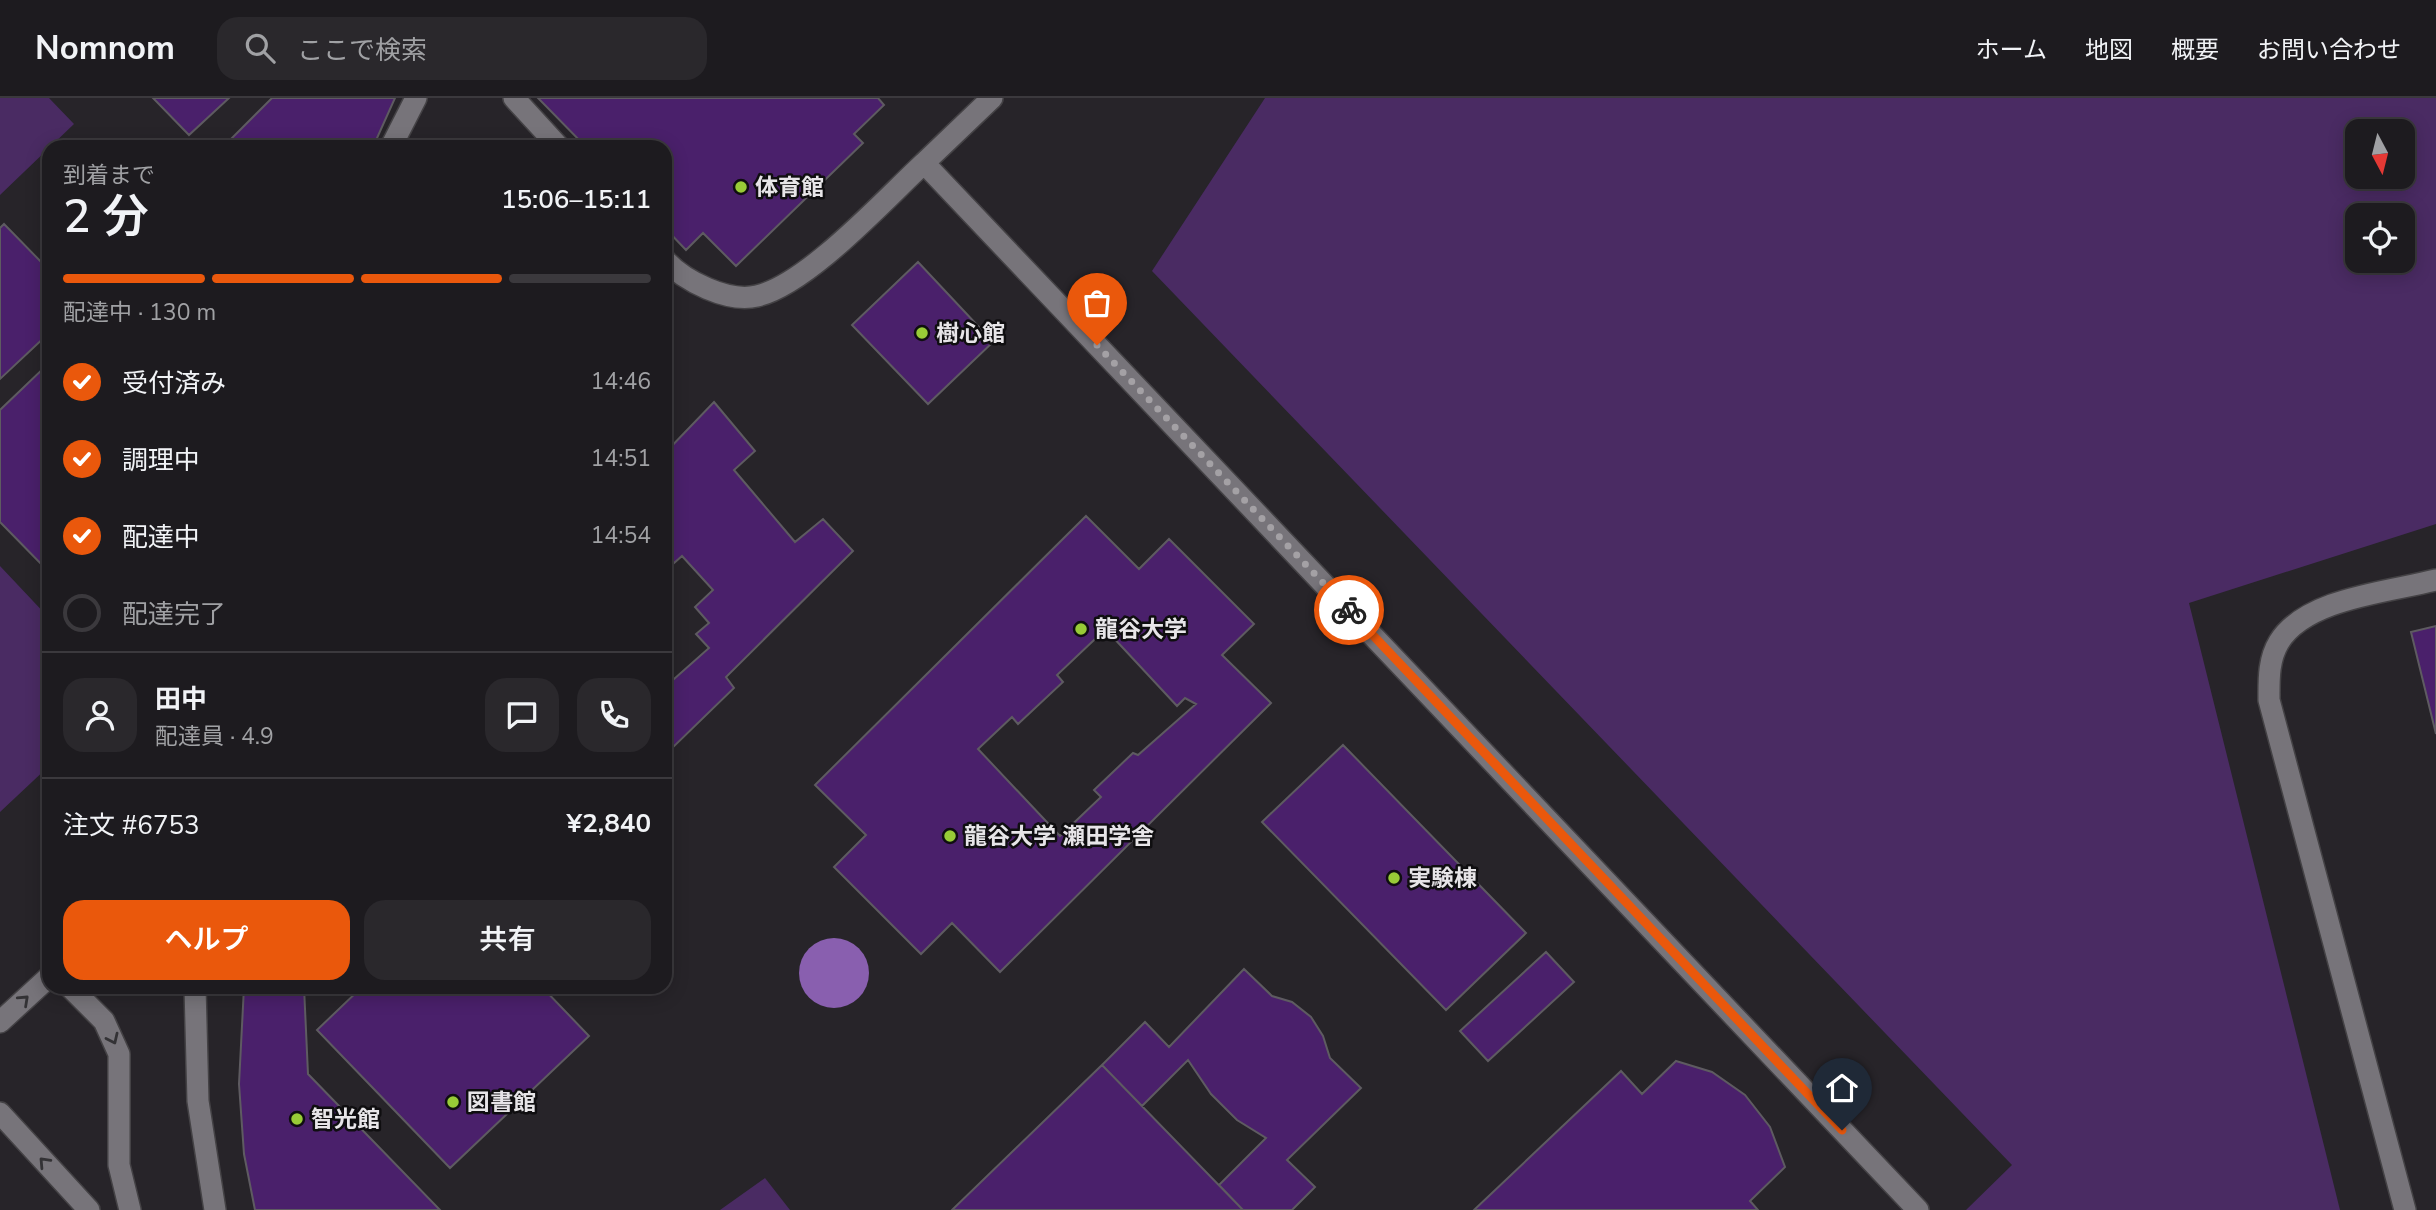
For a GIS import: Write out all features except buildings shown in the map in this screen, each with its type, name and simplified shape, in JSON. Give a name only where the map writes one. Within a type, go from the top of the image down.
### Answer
[{"type":"street","points":[[395,140],[416,98]]},
{"type":"street","points":[[514,98],[553,140]]},
{"type":"street","points":[[672,265],[706,291],[755,297],[800,277],[992,98]]},
{"type":"street","points":[[924,163],[1918,1210]]},
{"type":"street","points":[[2405,1210],[2269,700],[2269,672],[2278,643],[2297,621],[2323,607],[2436,580]]},
{"type":"street","points":[[0,1022],[42,983]]},
{"type":"street","points":[[77,994],[104,1021],[119,1054],[120,1165],[130,1210]]},
{"type":"street","points":[[195,994],[198,1101],[207,1176],[215,1210]]},
{"type":"street","points":[[0,1113],[89,1210]]},
{"type":"shaded area","points":[[0,98],[49,98],[74,124],[57,140],[42,140],[42,155],[0,195]]},
{"type":"shaded area","points":[[1265,98],[2436,98],[2436,524],[2189,603],[2340,1210],[1966,1210],[2012,1165],[1152,271]]},
{"type":"shaded area","points":[[0,566],[42,611],[42,773],[0,812]]},
{"type":"shaded area","points":[[841,938],[854,944],[863,953],[867,959],[867,987],[859,998],[848,1006],[827,1008],[809,998],[801,987],[799,966],[809,948],[820,940]]},
{"type":"shaded area","points":[[765,1178],[790,1210],[720,1210]]},
{"type":"way so far","points":[[1097,345],[1349,610]]},
{"type":"place","name":"体育館","points":[[741,187]]},
{"type":"place","name":"樹心館","points":[[922,333]]},
{"type":"place","name":"龍谷大学","points":[[1081,629]]},
{"type":"place","name":"龍谷大学 瀬田学舎","points":[[950,836]]},
{"type":"place","name":"実験棟","points":[[1394,878]]},
{"type":"place","name":"図書館","points":[[453,1102]]},
{"type":"place","name":"智光館","points":[[297,1119]]},
{"type":"route","points":[[1349,610],[1842,1130]]}]
